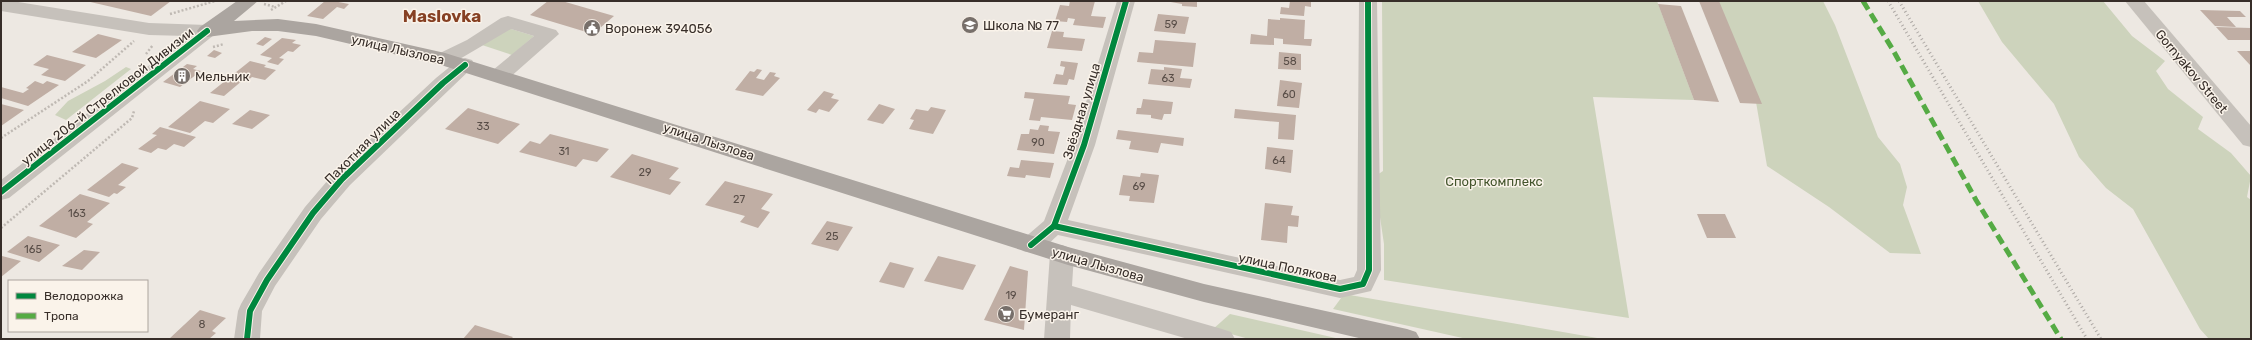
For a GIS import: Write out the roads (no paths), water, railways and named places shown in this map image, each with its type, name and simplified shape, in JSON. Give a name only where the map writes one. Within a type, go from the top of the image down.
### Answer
[{"type":"main road","name":"улица 206-й Стрелковой Дивизии","points":[[212,42],[249,1]]},
{"type":"main road","name":"улица Лызлова","points":[[212,42],[252,25],[278,25],[316,30],[455,62],[500,75],[1031,245],[1204,293],[1407,339]]},
{"type":"street","name":"Звёздная улица","points":[[1054,226],[1084,145],[1126,1]]},
{"type":"street","name":"улица Полякова","points":[[1054,226],[1340,289],[1362,284],[1369,270],[1368,1]]},
{"type":"street","name":"Gornyakov Street","points":[[2134,1],[2251,140]]},
{"type":"street","name":"улица Лызлова","points":[[1,6],[149,29],[212,42]]},
{"type":"street","name":"Пахотная улица","points":[[247,339],[250,312],[267,280],[313,213],[342,179],[443,83],[455,62],[474,44],[508,22],[549,34],[500,75]]},
{"type":"street","name":"улица 206-й Стрелковой Дивизии","points":[[1,192],[212,42]]},
{"type":"street","points":[[1031,245],[1054,226]]},
{"type":"street","points":[[1057,339],[1062,254]]},
{"type":"street","points":[[1060,292],[1222,339]]},
{"type":"railway","points":[[1888,1],[2087,339]]},
{"type":"railway","points":[[1899,1],[2101,339]]},
{"type":"place","name":"Школа № 77","points":[[970,25]]},
{"type":"place","name":"Воронеж 394056","points":[[592,28]]},
{"type":"place","name":"Мельник","points":[[182,76]]},
{"type":"place","name":"Бумеранг","points":[[1006,314]]},
{"type":"district","name":"Maslovka","points":[[442,16]]},
{"type":"park label","name":"Спорткомплекс","points":[[1494,181]]}]
